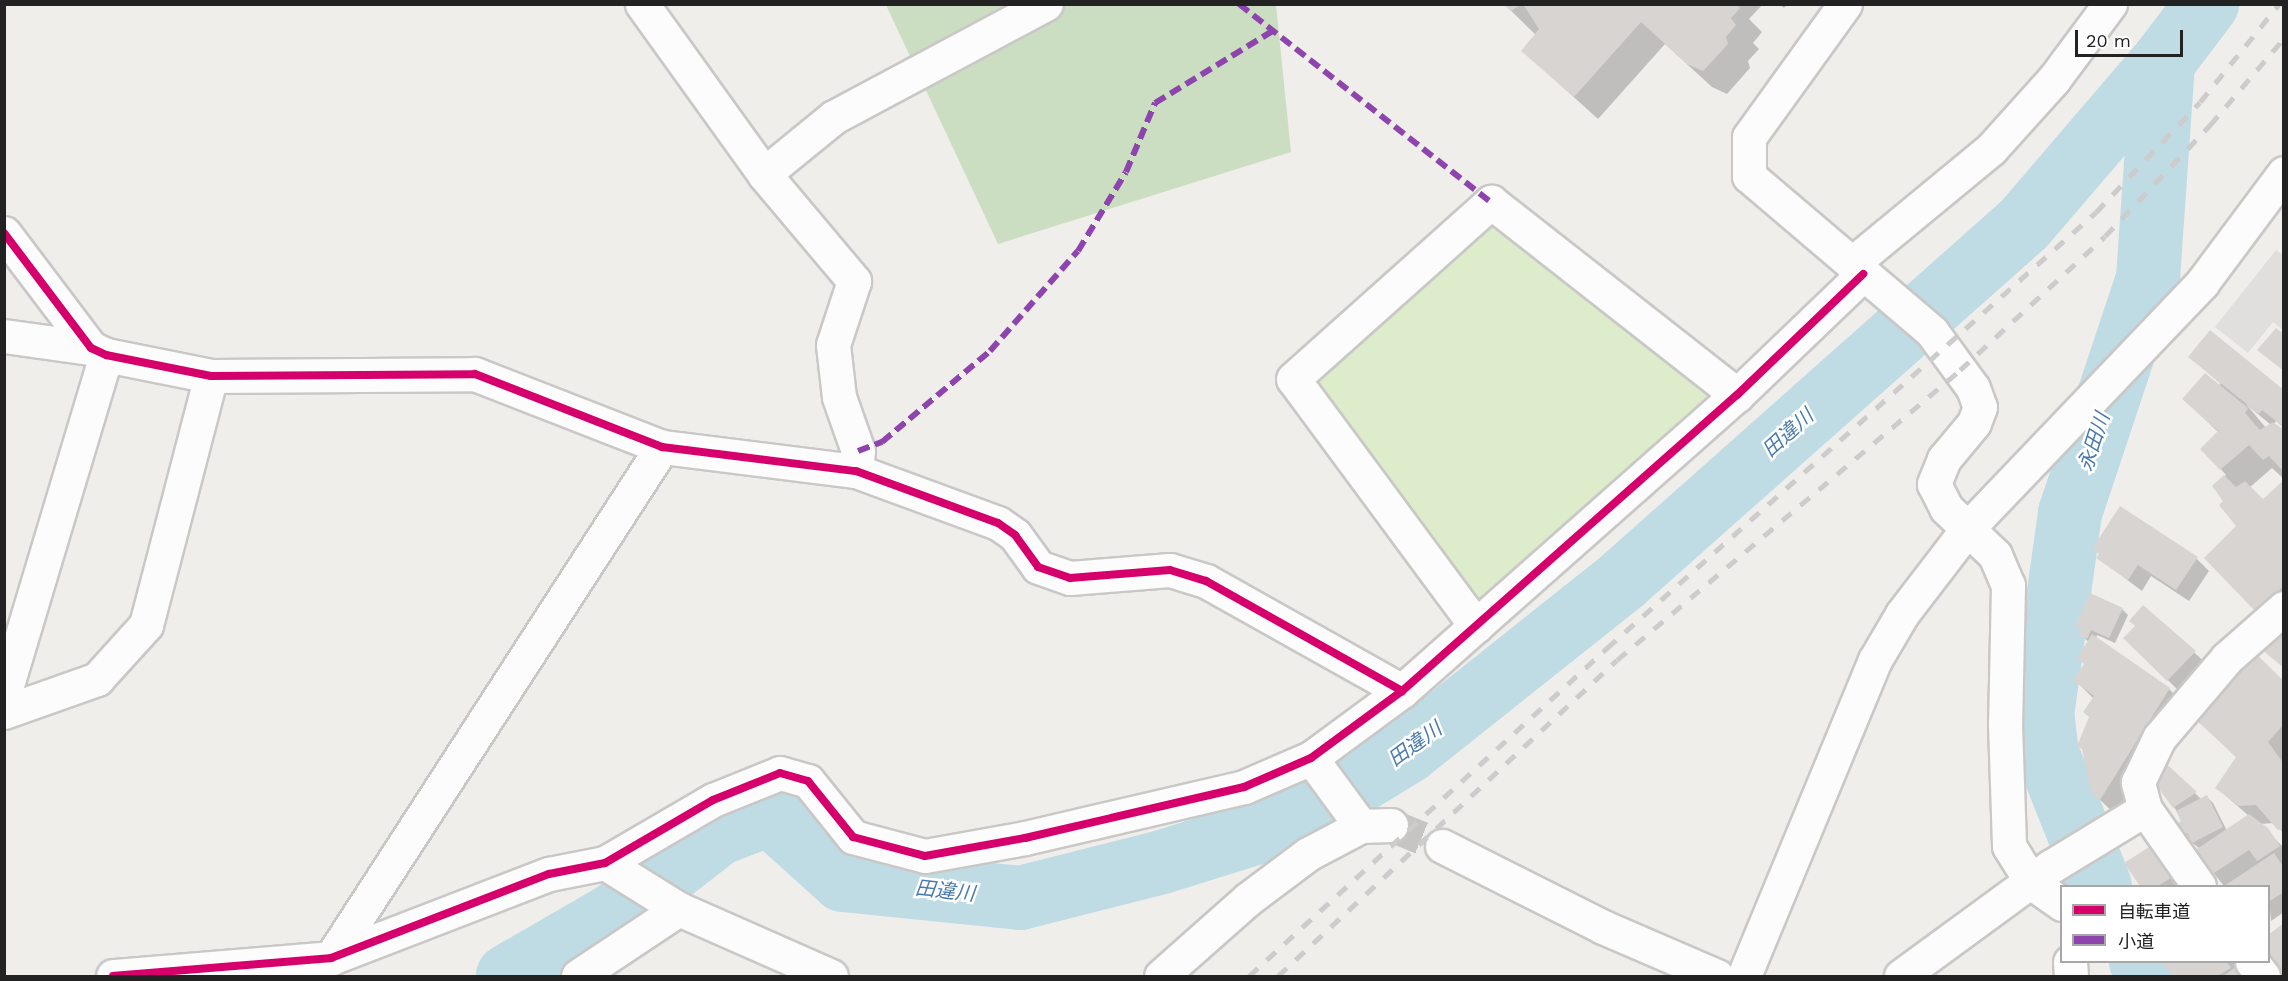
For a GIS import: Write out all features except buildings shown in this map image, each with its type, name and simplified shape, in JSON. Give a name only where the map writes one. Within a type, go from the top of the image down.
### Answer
[{"type":"street","points":[[642,4],[764,174],[854,281],[833,345],[839,397],[858,451],[856,471]]},
{"type":"street","points":[[764,174],[834,117],[1046,4]]},
{"type":"street","points":[[1845,4],[1749,137],[1749,176],[1932,332],[1973,388],[1980,407],[1974,423],[1944,459],[1934,484],[1946,508],[1995,555],[2008,585],[2006,724],[2009,846],[2041,875],[2060,903]]},
{"type":"street","points":[[113,976],[331,958],[388,939],[477,900],[549,874],[604,863],[713,800],[780,773],[808,781],[853,837],[925,856],[1025,838],[1244,788],[1311,758],[1402,691],[1737,395],[1858,268],[1991,149],[2054,79],[2110,4]]},
{"type":"street","points":[[1744,976],[1875,660],[1902,614],[1968,528],[2024,473],[2202,283],[2283,172]]},
{"type":"street","points":[[1476,626],[1293,379],[1491,202],[1737,395]]},
{"type":"street","points":[[4,233],[98,352]]},
{"type":"street","points":[[4,336],[98,352],[211,376],[475,374],[662,447],[856,471],[998,523],[1015,535],[1038,567],[1070,578],[1170,570],[1206,581],[1402,691]]},
{"type":"street","points":[[4,695],[98,352]]},
{"type":"street","points":[[4,712],[97,679],[146,625],[211,376]]},
{"type":"street","points":[[331,958],[662,447]]},
{"type":"street","points":[[2198,885],[2137,814],[2138,782],[2159,738],[2227,658],[2283,608]]},
{"type":"street","points":[[1161,976],[1248,898],[1308,854],[1376,825],[1311,758]]},
{"type":"street","points":[[1901,976],[2041,875],[2137,814]]},
{"type":"street","points":[[1442,846],[1603,927],[1717,976]]},
{"type":"street","points":[[604,863],[679,909],[831,976]]},
{"type":"street","points":[[578,976],[679,909]]},
{"type":"street","points":[[2253,963],[2263,976]]},
{"type":"green space","points":[[886,5],[1276,5],[1291,152],[998,244]]},
{"type":"green space","points":[[1495,218],[1711,393],[1483,605],[1472,606],[1308,382]]},
{"type":"shaded area","points":[[2276,250],[2283,255],[2283,330],[2273,322],[2248,353],[2215,327]]},
{"type":"waterway","name":"田違川","points":[[508,976],[615,914],[718,834],[770,814],[843,880],[1020,898],[1162,862],[1294,821],[1407,752],[1623,580],[2024,224],[2163,62],[2207,4]]},
{"type":"waterway","name":"永田川","points":[[2100,885],[2047,753],[2042,715],[2070,513],[2148,278],[2163,62]]},
{"type":"waterway","name":"永田川","points":[[2142,963],[2149,976]]},
{"type":"tunnel","points":[[1391,825],[1442,846]]},
{"type":"railway","points":[[1249,976],[1607,648],[2096,212],[2200,102],[2279,4]]},
{"type":"railway","points":[[1278,976],[1617,660],[1960,370],[2105,236],[2210,125],[2284,38]]},
{"type":"marked path","points":[[1239,4],[1491,202]]},
{"type":"marked path","points":[[858,451],[882,442],[990,351],[1078,251],[1126,172],[1155,103],[1274,30]]},
{"type":"cycle path","points":[[4,233],[91,348],[106,355],[211,376],[475,374],[662,447],[856,471],[998,523],[1015,535],[1038,567],[1070,578],[1170,570],[1206,581],[1402,691]]},
{"type":"cycle path","points":[[113,976],[331,958],[549,874],[605,863],[713,800],[780,773],[808,781],[853,837],[925,856],[1025,838],[1244,787],[1311,758],[1402,691],[1737,395],[1863,274]]}]
